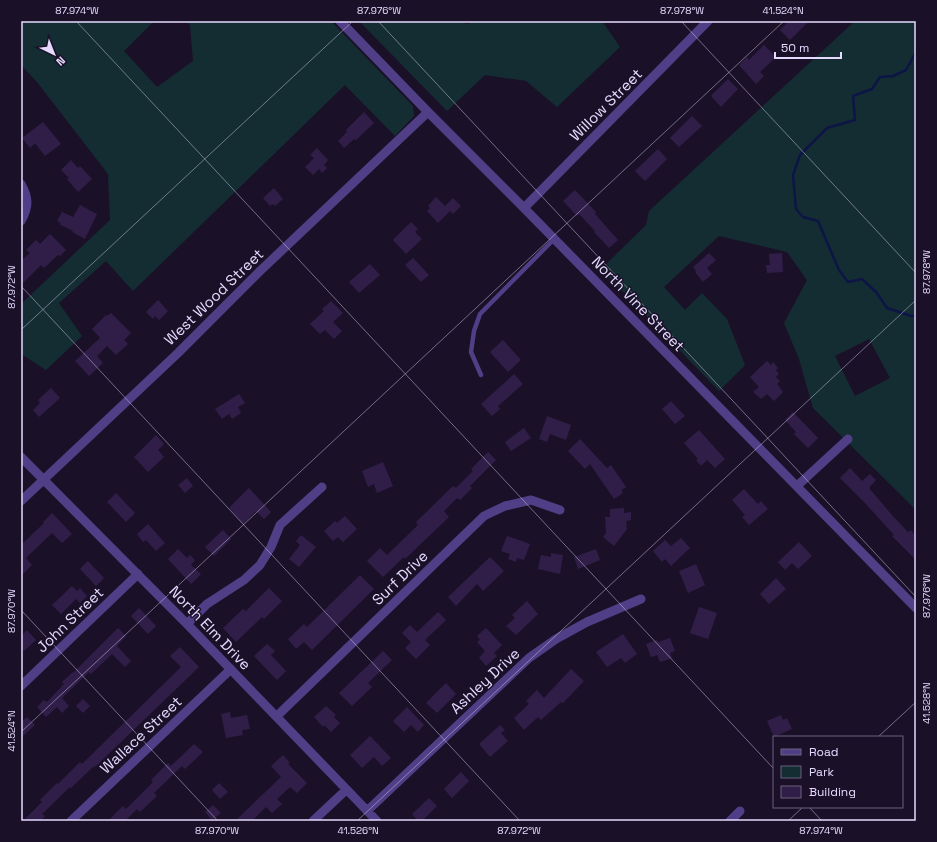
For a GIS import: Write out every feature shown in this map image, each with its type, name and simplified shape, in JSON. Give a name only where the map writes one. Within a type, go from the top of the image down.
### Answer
[{"type":"street","name":"North Vine Street","points":[[340,21],[916,608]]},
{"type":"street","name":"Willow Street","points":[[524,208],[708,21]]},
{"type":"street","name":"West Wood Street","points":[[21,501],[178,353],[264,268],[428,112]]},
{"type":"street","points":[[21,184],[28,206],[21,221]]},
{"type":"street","points":[[797,486],[848,439]]},
{"type":"street","name":"North Elm Drive","points":[[21,457],[277,716],[377,821]]},
{"type":"street","points":[[187,624],[207,604],[244,580],[260,565],[271,547],[280,525],[322,487]]},
{"type":"street","name":"Surf Drive","points":[[277,716],[484,516],[505,506],[531,500],[560,510]]},
{"type":"street","name":"John Street","points":[[21,686],[138,574]]},
{"type":"street","name":"Ashley Drive","points":[[368,811],[529,658],[556,639],[588,622],[641,599]]},
{"type":"street","name":"Wallace Street","points":[[71,821],[231,670]]},
{"type":"street","points":[[312,821],[346,790]]},
{"type":"street","points":[[730,821],[740,811]]},
{"type":"lane","points":[[481,375],[471,352],[474,331],[480,314],[554,239]]},
{"type":"green space","points":[[21,21],[154,21],[124,51],[157,87],[193,61],[190,25],[186,21],[331,21],[413,106],[414,116],[395,136],[345,85],[133,291],[106,261],[59,303],[82,336],[46,370],[21,354],[21,304],[110,220],[108,174],[37,82],[21,65]]},
{"type":"green space","points":[[359,21],[456,21],[468,24],[471,21],[602,21],[620,47],[557,107],[526,81],[485,75],[447,111]]},
{"type":"green space","points":[[855,21],[916,21],[916,510],[813,408],[799,359],[784,323],[807,280],[787,252],[719,236],[664,287],[685,310],[702,293],[727,319],[745,365],[719,391],[601,269],[646,225],[649,211]],"holes":[[[869,339],[890,378],[855,396],[835,356]]]},
{"type":"building","points":[[789,21],[809,21],[790,40],[780,30]]},
{"type":"building","points":[[764,45],[776,57],[760,72],[764,76],[756,84],[739,65],[747,57],[749,60]]},
{"type":"building","points":[[728,79],[738,89],[721,107],[711,96]]},
{"type":"building","points":[[364,112],[374,123],[356,140],[354,139],[344,148],[338,141],[347,132],[346,130]]},
{"type":"building","points":[[692,116],[702,126],[679,147],[670,138]]},
{"type":"building","points":[[43,122],[61,144],[45,156],[35,143],[30,148],[22,138]]},
{"type":"building","points":[[317,148],[328,160],[324,165],[327,168],[322,173],[319,169],[313,175],[305,167],[314,158],[310,155]]},
{"type":"building","points":[[658,149],[667,159],[645,181],[635,171]]},
{"type":"building","points":[[71,160],[78,168],[80,166],[92,179],[78,192],[67,179],[69,178],[61,170]]},
{"type":"building","points":[[274,188],[283,199],[275,206],[273,204],[270,206],[263,198]]},
{"type":"building","points":[[575,190],[596,212],[595,214],[618,240],[609,248],[579,214],[577,216],[563,201]]},
{"type":"building","points":[[436,197],[445,206],[453,198],[461,206],[453,214],[450,211],[438,223],[427,211],[430,208],[428,206]]},
{"type":"building","points":[[80,205],[97,214],[85,239],[59,224],[61,223],[57,221],[62,212],[73,217]]},
{"type":"building","points":[[411,222],[418,229],[415,232],[422,239],[406,254],[393,240]]},
{"type":"building","points":[[50,234],[66,250],[44,268],[41,265],[21,285],[21,261],[30,253],[26,250],[36,240],[40,244]]},
{"type":"building","points":[[709,253],[716,260],[707,268],[712,274],[703,282],[693,267]]},
{"type":"building","points":[[782,253],[783,272],[767,273],[766,265],[770,265],[769,254]]},
{"type":"building","points":[[413,258],[429,275],[421,282],[405,265]]},
{"type":"building","points":[[370,264],[380,275],[359,293],[349,282]]},
{"type":"building","points":[[158,300],[168,311],[159,320],[155,316],[153,319],[146,312]]},
{"type":"building","points":[[331,301],[343,313],[333,322],[342,331],[334,339],[325,330],[320,334],[310,324],[324,311],[322,309]]},
{"type":"building","points":[[111,313],[131,333],[124,340],[128,344],[116,355],[107,346],[97,356],[103,363],[89,376],[75,361],[100,338],[92,329],[106,315],[107,316]]},
{"type":"building","points":[[503,340],[521,360],[508,372],[490,352]]},
{"type":"building","points":[[767,361],[771,365],[773,362],[778,368],[776,370],[779,374],[776,377],[780,381],[777,384],[783,392],[774,401],[767,394],[761,399],[753,392],[759,387],[750,377]]},
{"type":"building","points":[[514,374],[523,384],[498,406],[500,409],[492,416],[481,404]]},
{"type":"building","points":[[51,388],[60,398],[39,417],[33,410],[40,403],[38,400]]},
{"type":"building","points":[[239,394],[245,403],[238,407],[241,413],[232,419],[229,414],[222,419],[215,409]]},
{"type":"building","points":[[671,401],[685,416],[675,424],[662,409]]},
{"type":"building","points":[[793,412],[818,438],[808,448],[794,434],[796,432],[785,420]]},
{"type":"building","points":[[547,416],[571,425],[566,440],[550,434],[547,442],[539,439]]},
{"type":"building","points":[[524,428],[531,438],[511,451],[505,442]]},
{"type":"building","points":[[699,430],[725,459],[715,468],[707,460],[701,466],[696,460],[698,459],[684,443]]},
{"type":"building","points":[[156,435],[164,444],[158,450],[164,457],[148,472],[134,457]]},
{"type":"building","points":[[580,439],[607,468],[611,465],[626,487],[621,490],[623,493],[614,499],[590,464],[585,469],[568,451]]},
{"type":"building","points":[[488,452],[496,460],[470,486],[472,488],[460,500],[457,498],[444,511],[449,517],[405,559],[404,557],[383,577],[367,561],[380,548],[387,555],[418,525],[416,522],[453,486],[456,488],[473,471],[471,469]]},
{"type":"building","points":[[383,462],[393,486],[377,493],[374,484],[368,487],[362,471]]},
{"type":"building","points":[[850,468],[862,481],[870,474],[876,480],[869,488],[908,532],[911,530],[916,536],[916,560],[892,536],[894,535],[864,502],[840,478]]},
{"type":"building","points":[[187,478],[193,486],[185,493],[178,485]]},
{"type":"building","points":[[249,488],[271,512],[264,519],[256,511],[243,524],[229,508]]},
{"type":"building","points":[[744,489],[758,504],[761,501],[768,509],[749,525],[742,517],[745,515],[732,500]]},
{"type":"building","points":[[116,493],[135,513],[126,522],[107,502]]},
{"type":"building","points":[[624,508],[624,513],[631,512],[631,520],[626,521],[627,529],[614,546],[603,537],[606,533],[605,517],[610,517],[610,509]]},
{"type":"building","points":[[52,513],[72,534],[62,543],[52,533],[26,558],[32,565],[21,576],[21,545],[44,523],[43,522]]},
{"type":"building","points":[[345,516],[357,529],[343,542],[338,537],[333,541],[324,531],[335,521],[337,523]]},
{"type":"building","points":[[148,524],[165,543],[156,551],[146,540],[143,542],[137,534]]},
{"type":"building","points":[[223,530],[231,539],[214,556],[205,547]]},
{"type":"building","points":[[301,535],[316,547],[299,567],[289,559],[300,545],[296,541]]},
{"type":"building","points":[[507,536],[530,544],[524,560],[517,558],[516,562],[508,559],[510,554],[501,551]]},
{"type":"building","points":[[681,538],[690,548],[671,566],[665,559],[662,562],[653,551],[665,540],[671,546]]},
{"type":"building","points":[[799,542],[812,556],[798,569],[792,563],[785,570],[778,562]]},
{"type":"building","points":[[178,549],[187,558],[190,555],[195,560],[191,565],[201,574],[191,584],[168,559]]},
{"type":"building","points":[[596,549],[600,560],[578,569],[574,557]]},
{"type":"building","points":[[551,553],[563,555],[560,574],[538,569],[541,555],[551,557]]},
{"type":"building","points":[[490,557],[504,571],[483,591],[477,584],[456,606],[448,597]]},
{"type":"building","points":[[88,561],[104,578],[96,586],[80,569]]},
{"type":"building","points":[[696,564],[705,585],[688,593],[679,571]]},
{"type":"building","points":[[360,575],[374,589],[312,650],[304,642],[296,649],[288,639],[304,624],[307,627]]},
{"type":"building","points":[[776,578],[786,589],[769,604],[760,594]]},
{"type":"building","points":[[72,586],[77,591],[80,588],[87,596],[80,603],[76,599],[61,614],[52,605]]},
{"type":"building","points":[[269,588],[282,601],[264,619],[262,617],[236,642],[223,628],[243,609],[246,611]]},
{"type":"building","points":[[527,601],[538,614],[516,635],[506,626],[515,618],[512,615]]},
{"type":"building","points":[[699,607],[717,613],[708,639],[690,633]]},
{"type":"building","points":[[139,608],[156,626],[148,634],[131,616]]},
{"type":"building","points":[[438,612],[446,620],[425,640],[430,645],[416,659],[405,648],[411,642],[402,633],[410,625],[417,632]]},
{"type":"building","points":[[118,628],[126,636],[117,646],[131,661],[125,667],[112,654],[91,674],[89,672],[62,698],[69,706],[62,713],[57,707],[46,717],[37,707],[44,700],[47,702],[64,684],[62,682]]},
{"type":"building","points":[[486,628],[502,645],[494,653],[497,656],[486,666],[479,658],[485,651],[477,642],[480,640],[477,636]]},
{"type":"building","points":[[27,630],[36,640],[24,651],[21,647],[21,636]]},
{"type":"building","points":[[623,634],[637,654],[625,663],[621,658],[607,667],[596,652]]},
{"type":"building","points":[[670,638],[675,651],[670,653],[672,658],[660,662],[657,655],[651,657],[646,644],[657,640],[658,642]]},
{"type":"building","points":[[267,644],[275,651],[271,655],[286,671],[277,680],[254,656]]},
{"type":"building","points":[[180,647],[199,667],[95,767],[94,766],[71,788],[70,787],[42,814],[45,816],[40,821],[23,821],[42,802],[40,800],[57,783],[58,784],[80,762],[82,764],[181,667],[170,656]]},
{"type":"building","points":[[383,651],[392,660],[368,683],[372,687],[352,706],[339,693]]},
{"type":"building","points":[[571,669],[584,681],[563,703],[561,702],[541,720],[538,717],[524,730],[514,718],[529,704],[526,701],[537,690],[544,698]]},
{"type":"building","points":[[446,683],[456,694],[437,713],[426,703]]},
{"type":"building","points":[[83,699],[90,706],[83,713],[76,706]]},
{"type":"building","points":[[326,706],[336,715],[334,717],[340,723],[331,732],[324,725],[323,727],[314,717]]},
{"type":"building","points":[[407,707],[424,725],[418,732],[411,725],[404,732],[393,721]]},
{"type":"building","points":[[230,712],[231,718],[247,715],[250,729],[242,730],[243,735],[226,738],[221,714]]},
{"type":"building","points":[[781,715],[783,720],[787,718],[792,729],[774,736],[767,721]]},
{"type":"building","points":[[27,717],[35,725],[21,738],[21,722]]},
{"type":"building","points":[[500,725],[505,730],[501,733],[508,741],[490,757],[479,744]]},
{"type":"building","points":[[370,736],[391,758],[382,766],[374,757],[362,768],[350,755]]},
{"type":"building","points":[[194,744],[203,752],[185,769],[182,766],[154,793],[157,796],[140,812],[137,809],[125,821],[108,821],[123,806],[126,809],[153,782],[151,780],[168,763],[171,766]]},
{"type":"building","points":[[283,755],[290,763],[288,764],[307,783],[297,793],[290,787],[277,799],[282,804],[272,813],[266,807],[252,821],[235,821],[281,777],[271,766]]},
{"type":"building","points":[[461,772],[469,781],[452,798],[444,789]]},
{"type":"building","points":[[219,783],[228,792],[220,799],[212,790]]},
{"type":"building","points":[[429,798],[437,806],[422,821],[418,821],[412,814]]},
{"type":"building","points":[[213,805],[221,813],[212,820],[205,812]]},
{"type":"waterway","points":[[916,52],[906,70],[893,76],[880,77],[872,89],[853,96],[855,120],[827,128],[800,155],[793,175],[796,209],[803,217],[818,221],[839,270],[848,282],[862,279],[876,292],[887,308],[911,316],[916,316]]}]
